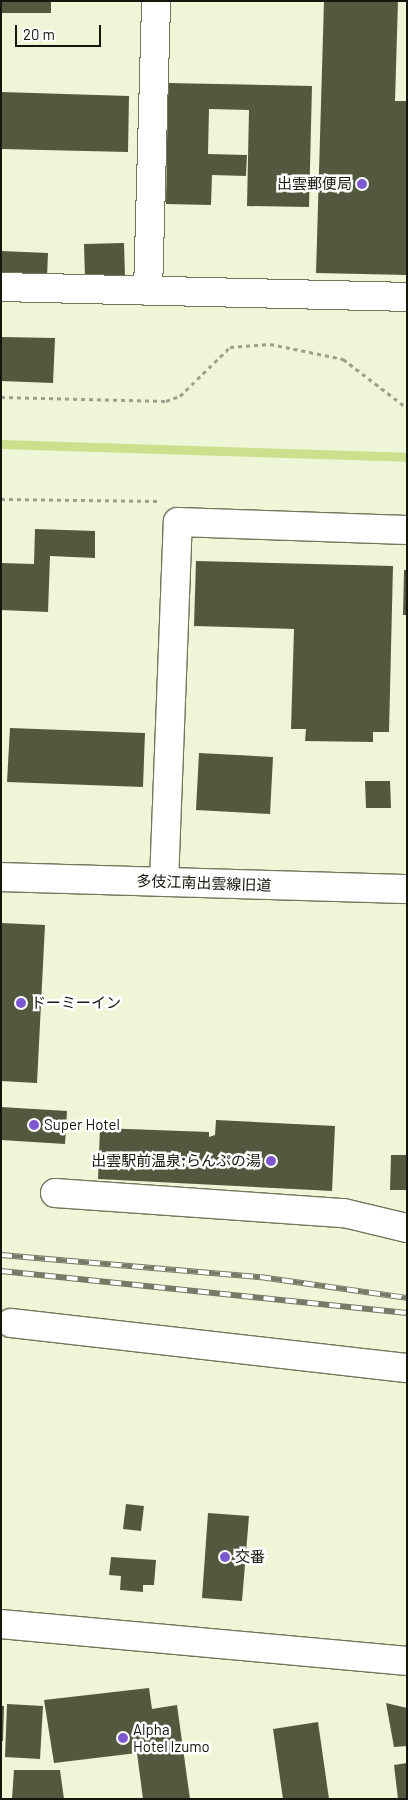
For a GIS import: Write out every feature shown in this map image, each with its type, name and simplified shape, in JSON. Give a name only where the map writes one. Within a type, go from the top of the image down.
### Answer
[{"type":"street","points":[[148,291],[156,1]]},
{"type":"street","points":[[1,287],[407,297]]},
{"type":"street","points":[[164,882],[178,522],[407,530]]},
{"type":"street","name":"多伎江南出雲線旧道","points":[[1,877],[407,889]]},
{"type":"street","points":[[55,1193],[344,1213],[407,1228]]},
{"type":"street","points":[[11,1323],[407,1368]]},
{"type":"street","points":[[1,1624],[407,1662]]},
{"type":"path","points":[[1,397],[166,401],[180,396],[230,347],[270,344],[344,359],[407,408]]},
{"type":"building","points":[[1,1],[51,1],[51,13],[1,13]]},
{"type":"building","points":[[324,1],[398,1],[395,101],[407,101],[407,275],[316,273]]},
{"type":"building","points":[[168,83],[312,86],[309,207],[247,206],[249,110],[209,109],[208,154],[247,155],[246,176],[212,175],[211,205],[166,204]]},
{"type":"building","points":[[1,92],[129,96],[128,152],[1,149]]},
{"type":"building","points":[[124,243],[125,277],[85,278],[84,244]]},
{"type":"building","points":[[1,251],[48,253],[47,277],[1,275]]},
{"type":"building","points":[[1,337],[55,338],[53,383],[1,381]]},
{"type":"building","points":[[35,529],[95,531],[95,558],[50,556],[48,612],[1,610],[1,563],[34,564]]},
{"type":"building","points":[[196,561],[393,566],[389,732],[373,732],[373,742],[305,741],[306,729],[291,729],[294,629],[194,626]]},
{"type":"building","points":[[404,570],[407,570],[407,615],[403,615]]},
{"type":"building","points":[[10,728],[145,733],[143,787],[7,782]]},
{"type":"building","points":[[199,753],[273,757],[270,814],[196,810]]},
{"type":"building","points":[[365,781],[390,781],[391,808],[366,808]]},
{"type":"building","name":"ドーミーイン","points":[[1,923],[45,925],[37,1083],[1,1081]]},
{"type":"building","name":"Super Hotel","points":[[1,1107],[67,1111],[65,1144],[1,1140]]},
{"type":"building","points":[[216,1120],[335,1126],[332,1191],[98,1179],[100,1128],[209,1132],[209,1137],[215,1135]]},
{"type":"building","points":[[391,1155],[407,1155],[407,1190],[390,1190]]},
{"type":"building","points":[[126,1504],[144,1506],[141,1531],[123,1529]]},
{"type":"building","name":"交番","points":[[208,1513],[249,1516],[242,1601],[202,1598]]},
{"type":"building","points":[[111,1557],[156,1560],[154,1585],[143,1585],[143,1592],[120,1590],[121,1576],[109,1575]]},
{"type":"building","points":[[149,1688],[152,1709],[177,1705],[190,1799],[143,1799],[137,1753],[54,1763],[44,1700]]},
{"type":"building","points":[[386,1703],[407,1708],[407,1746],[394,1747]]},
{"type":"building","points":[[7,1704],[43,1706],[40,1759],[5,1757]]},
{"type":"building","points":[[1,1706],[4,1706],[3,1741],[1,1741]]},
{"type":"building","points":[[318,1722],[329,1799],[283,1799],[273,1729]]},
{"type":"building","points":[[407,1763],[407,1799],[398,1799],[394,1765]]},
{"type":"building","points":[[14,1770],[60,1770],[64,1799],[12,1799]]},
{"type":"waterway","points":[[1,444],[407,457]]},
{"type":"railway","points":[[1,1255],[260,1277],[407,1298]]},
{"type":"railway","points":[[1,1271],[407,1313]]},
{"type":"place","name":"出雲郵便局","points":[[362,184]]},
{"type":"place","name":"ドーミーイン","points":[[21,1003]]},
{"type":"place","name":"Super Hotel","points":[[34,1125]]},
{"type":"place","name":"出雲駅前温泉;らんぷの湯","points":[[271,1161]]},
{"type":"place","name":"交番","points":[[225,1557]]},
{"type":"place","name":"Alpha Hotel Izumo","points":[[123,1738]]}]
